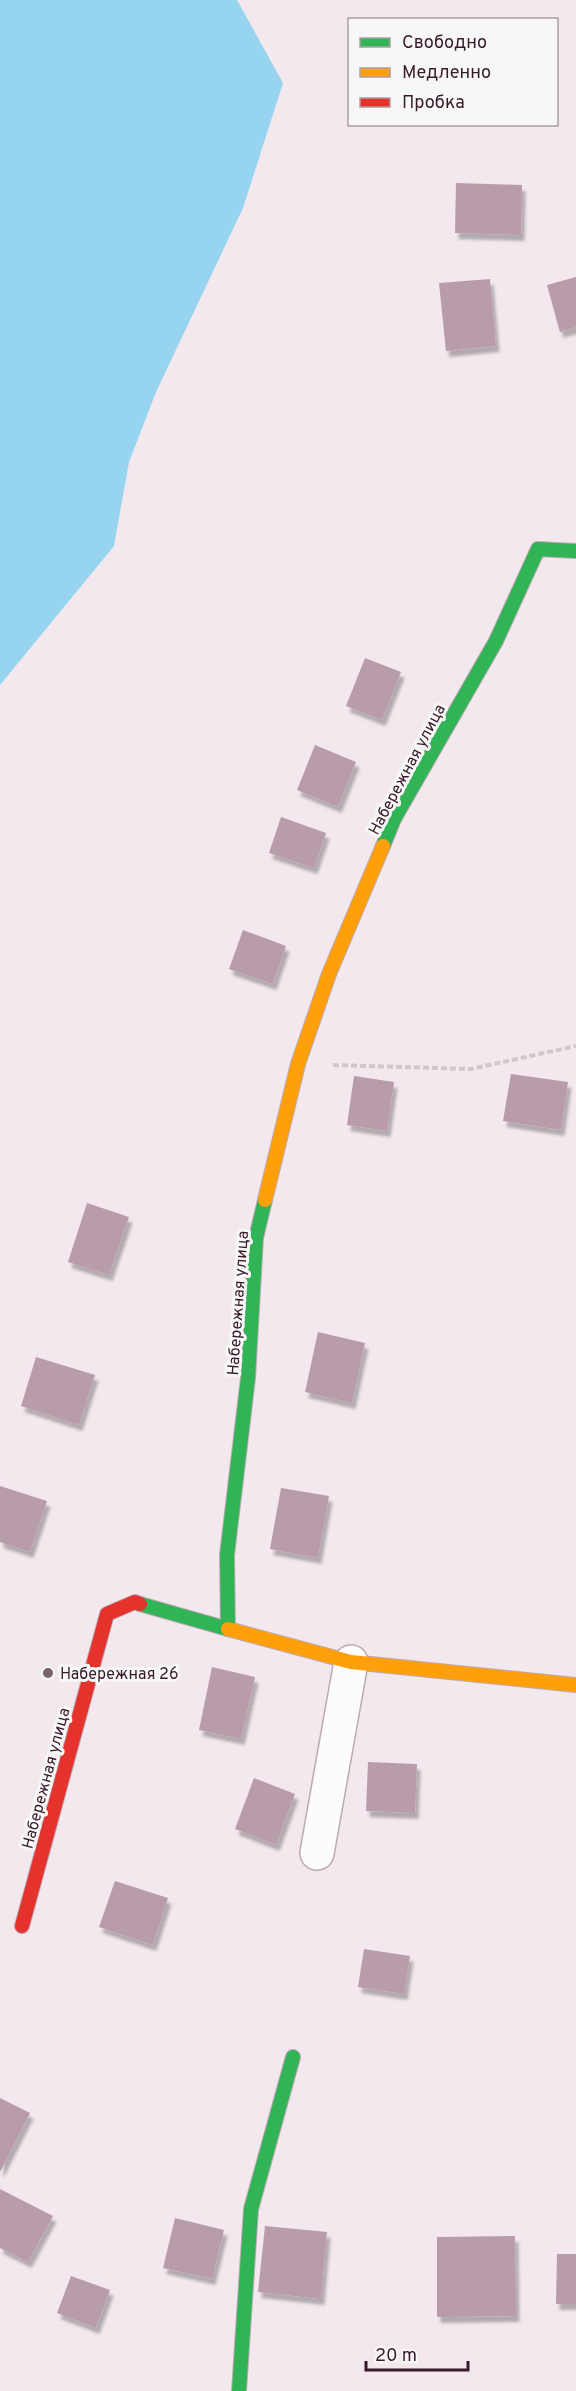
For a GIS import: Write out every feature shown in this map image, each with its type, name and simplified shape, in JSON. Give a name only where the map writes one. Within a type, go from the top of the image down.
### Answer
[{"type":"street","name":"Набережная улица","points":[[22,1926],[107,1614],[135,1602],[228,1629],[227,1556],[248,1377],[256,1238],[298,1064],[329,974],[394,819],[495,641],[538,549],[576,551]]},
{"type":"street","points":[[228,1629],[351,1662],[576,1685]]},
{"type":"street","points":[[317,1853],[351,1662]]},
{"type":"street","points":[[239,2391],[251,2209],[293,2057]]},
{"type":"path","points":[[298,1064],[471,1069],[576,1046]]},
{"type":"water","points":[[0,0],[237,0],[283,83],[243,208],[156,392],[129,462],[114,546],[0,685]]},
{"type":"building","points":[[456,183],[522,185],[521,235],[455,233]]},
{"type":"building","points":[[576,277],[576,327],[560,332],[547,285]]},
{"type":"building","points":[[490,279],[496,346],[446,351],[439,283]]},
{"type":"building","points":[[365,658],[401,672],[382,720],[346,706]]},
{"type":"building","points":[[315,745],[356,762],[338,807],[297,790]]},
{"type":"building","points":[[281,817],[326,833],[314,868],[269,853]]},
{"type":"building","points":[[243,930],[286,946],[273,984],[229,969]]},
{"type":"building","points":[[511,1074],[568,1082],[561,1130],[503,1121]]},
{"type":"building","points":[[354,1076],[394,1082],[387,1131],[347,1125]]},
{"type":"building","points":[[87,1203],[129,1217],[109,1275],[68,1262]]},
{"type":"building","points":[[318,1332],[365,1343],[352,1403],[305,1392]]},
{"type":"building","points":[[36,1357],[95,1375],[79,1425],[21,1406]]},
{"type":"building","points":[[0,1486],[47,1501],[30,1552],[0,1542]]},
{"type":"building","points":[[281,1488],[329,1496],[318,1558],[270,1549]]},
{"type":"building","points":[[212,1667],[255,1677],[241,1739],[199,1730]]},
{"type":"building","points":[[368,1762],[417,1764],[415,1813],[366,1811]]},
{"type":"building","points":[[254,1778],[295,1794],[276,1845],[235,1829]]},
{"type":"building","points":[[115,1881],[168,1898],[153,1945],[99,1927]]},
{"type":"building","points":[[364,1949],[410,1956],[404,1994],[358,1987]]},
{"type":"building","points":[[0,2098],[30,2113],[0,2172]]},
{"type":"building","points":[[0,2189],[53,2216],[28,2262],[0,2248]]},
{"type":"building","points":[[175,2218],[224,2230],[212,2279],[163,2268]]},
{"type":"building","points":[[265,2226],[327,2232],[321,2299],[258,2292]]},
{"type":"building","points":[[515,2236],[516,2316],[437,2317],[437,2237]]},
{"type":"building","points":[[557,2254],[576,2254],[576,2304],[556,2304]]},
{"type":"building","points":[[71,2276],[110,2290],[96,2328],[57,2313]]},
{"type":"traffic: fast","points":[[383,846],[394,819],[496,641],[538,549],[576,551]]},
{"type":"traffic: fast","points":[[140,1604],[228,1629],[227,1555],[248,1378],[256,1238],[265,1200]]},
{"type":"traffic: fast","points":[[239,2391],[251,2209],[293,2057]]},
{"type":"traffic: slow","points":[[265,1200],[298,1064],[329,974],[383,846]]},
{"type":"traffic: slow","points":[[228,1629],[351,1662],[576,1685]]},
{"type":"traffic: jam","points":[[22,1926],[107,1614],[135,1602],[140,1604]]},
{"type":"place","name":"Набережная 26","points":[[48,1673]]}]
